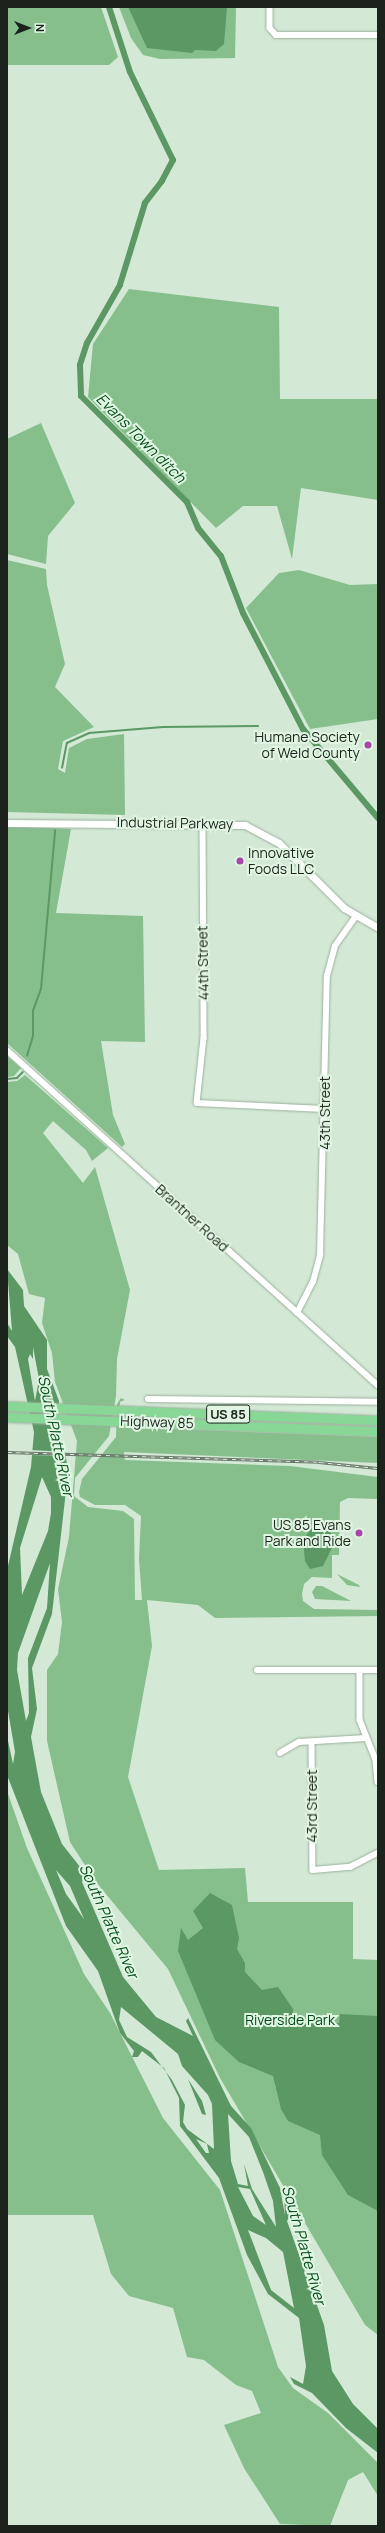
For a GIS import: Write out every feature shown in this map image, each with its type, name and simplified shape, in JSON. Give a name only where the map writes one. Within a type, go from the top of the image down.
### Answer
[{"type":"highway","name":"Highway 85","points":[[7,1406],[378,1420]]},
{"type":"highway","name":"Highway 85","points":[[7,1417],[378,1431]]},
{"type":"street","points":[[270,7],[270,28],[276,35],[378,35]]},
{"type":"street","name":"Industrial Parkway","points":[[7,823],[203,822],[245,824],[266,834],[356,916],[378,928]]},
{"type":"street","name":"44th Street","points":[[203,822],[204,1038],[197,1103],[324,1109]]},
{"type":"street","name":"43th Street","points":[[298,1312],[313,1282],[320,1256],[328,966],[340,936],[356,916]]},
{"type":"street","name":"Brantner Road","points":[[7,1050],[378,1385]]},
{"type":"street","points":[[148,1400],[378,1402]]},
{"type":"street","points":[[258,1670],[378,1670]]},
{"type":"street","points":[[360,1670],[360,1720],[376,1760],[378,1782]]},
{"type":"street","points":[[280,1753],[290,1745],[366,1738]]},
{"type":"street","name":"43rd Street","points":[[312,1742],[313,1870],[350,1868],[378,1853]]},
{"type":"green space","points":[[7,7],[101,7],[118,57],[109,65],[7,65]]},
{"type":"green space","points":[[119,7],[236,7],[235,58],[160,59],[143,55],[131,38]]},
{"type":"green space","points":[[129,289],[279,307],[280,399],[378,399],[378,500],[301,488],[292,559],[277,506],[243,506],[216,528],[88,397],[93,344]]},
{"type":"green space","points":[[41,423],[75,503],[48,536],[46,564],[7,554],[7,439]]},
{"type":"green space","points":[[7,560],[46,569],[47,585],[65,664],[55,687],[94,727],[63,741],[58,769],[65,773],[69,748],[87,739],[124,734],[125,815],[7,812]]},
{"type":"green space","points":[[299,570],[350,585],[378,584],[378,719],[310,729],[246,608],[279,573]]},
{"type":"green space","points":[[7,826],[71,829],[56,913],[143,916],[145,1042],[101,1041],[113,1115],[125,1144],[122,1147],[7,1043]]},
{"type":"green space","points":[[7,1056],[21,1068],[14,1076],[7,1077]]},
{"type":"green space","name":"Riverside Park","points":[[25,1075],[108,1148],[92,1161],[86,1150],[53,1121],[43,1133],[83,1183],[95,1167],[130,1290],[117,1359],[116,1396],[109,1436],[75,1478],[74,1496],[88,1507],[123,1511],[134,1519],[135,1600],[142,1600],[139,1559],[141,1516],[125,1505],[95,1505],[80,1497],[79,1492],[82,1479],[116,1437],[117,1404],[121,1398],[125,1400],[120,1402],[119,1427],[378,1437],[378,1463],[124,1452],[125,1460],[290,1466],[378,1477],[378,1499],[348,1498],[340,1502],[339,1555],[332,1555],[332,1578],[312,1577],[304,1584],[302,1594],[303,1601],[314,1609],[378,1610],[378,1616],[215,1618],[198,1605],[147,1600],[152,1646],[128,1777],[159,1870],[245,1868],[248,1902],[353,1902],[353,1959],[378,1960],[378,2335],[365,2325],[220,2078],[168,1969],[96,1882],[70,1842],[47,1741],[47,1670],[58,1654],[62,1622],[58,1589],[69,1537],[77,1441],[55,1382],[52,1353],[42,1323],[45,1298],[29,1294],[18,1254],[7,1245],[7,1082],[17,1081]]},
{"type":"green space","points":[[337,1574],[359,1585],[360,1587],[347,1585]]},
{"type":"green space","points":[[316,1586],[322,1586],[351,1601],[315,1599],[312,1592]]},
{"type":"green space","points":[[7,1791],[27,1848],[84,1974],[110,2013],[163,2118],[220,2190],[278,2367],[293,2388],[328,2413],[378,2463],[378,2496],[363,2472],[348,2480],[330,2526],[280,2524],[244,2468],[224,2425],[261,2413],[252,2391],[236,2385],[204,2360],[187,2357],[173,2308],[129,2296],[111,2274],[93,2215],[7,2215]]},
{"type":"water","points":[[128,7],[227,7],[224,44],[216,51],[195,50],[192,53],[147,48]]},
{"type":"water","name":"South Platte River","points":[[7,1269],[23,1290],[24,1306],[47,1340],[47,1369],[59,1401],[58,1439],[65,1450],[68,1473],[52,1614],[32,1668],[37,1709],[31,1737],[41,1792],[62,1844],[95,1886],[85,1876],[82,1882],[123,1977],[156,2017],[193,2036],[186,2021],[188,2018],[231,2106],[251,2128],[280,2188],[285,2215],[284,2191],[290,2216],[287,2221],[324,2325],[332,2371],[353,2404],[378,2429],[378,2453],[346,2428],[312,2393],[294,2384],[290,2377],[303,2384],[306,2366],[299,2318],[268,2294],[247,2255],[219,2178],[180,2126],[179,2098],[166,2072],[172,2080],[185,2105],[183,2122],[187,2129],[214,2149],[212,2104],[208,2095],[182,2066],[178,2054],[121,2007],[119,2020],[127,2037],[151,2052],[162,2066],[142,2051],[138,2057],[132,2057],[134,2051],[120,2033],[98,1971],[66,1926],[7,1775],[7,1736],[13,1764],[15,1752],[7,1705],[8,1566],[31,1467],[34,1432],[15,1347],[7,1336],[7,1323],[12,1331]],"holes":[[[33,1347],[39,1379],[35,1401],[28,1359],[30,1354],[33,1359]],[[59,1456],[63,1470],[59,1488],[55,1457]],[[42,1477],[51,1497],[51,1513],[48,1531],[22,1595],[20,1548]],[[50,1563],[47,1608],[28,1658],[29,1713],[26,1721],[17,1670],[18,1653]],[[56,1870],[70,1886],[84,1919],[66,1894]],[[228,2114],[249,2137],[273,2201],[276,2227],[252,2189],[244,2164],[248,2186],[238,2184],[231,2161]],[[196,2139],[207,2144],[209,2153],[206,2153]],[[238,2187],[250,2189],[266,2225],[253,2216]],[[248,2230],[266,2238],[283,2252],[294,2308],[271,2290]]]},
{"type":"water","points":[[320,1526],[331,1533],[332,1548],[323,1566],[310,1569],[305,1561],[303,1540],[311,1529]]},
{"type":"water","points":[[210,1893],[232,1905],[239,1938],[237,1949],[245,1963],[245,1972],[262,1990],[278,1987],[293,2009],[293,2017],[306,2024],[339,2023],[340,2014],[378,2016],[378,2211],[348,2195],[322,2155],[320,2135],[288,2121],[281,2109],[273,2076],[239,2062],[215,2040],[178,1951],[181,1928],[188,1940],[203,1928],[193,1911]]},
{"type":"water","points":[[188,2079],[202,2101],[206,2115],[202,2114]]},
{"type":"pier","points":[[30,1450],[68,1452],[68,1456],[30,1455]]},
{"type":"waterway","name":"Evans Town ditch","points":[[109,7],[130,72],[173,160],[162,181],[145,203],[120,285],[87,343],[80,365],[81,396],[187,502],[198,528],[221,556],[243,613],[303,729],[378,818]]},
{"type":"waterway","points":[[62,768],[67,743],[89,733],[163,727],[258,726]]},
{"type":"waterway","points":[[27,1056],[33,1036],[33,1011],[41,989],[55,831]]},
{"type":"waterway","points":[[7,1079],[17,1078],[23,1072]]},
{"type":"railway","points":[[7,1452],[319,1462],[378,1468]]},
{"type":"place","name":"Humane Society of Weld County","points":[[368,745]]},
{"type":"place","name":"Innovative Foods LLC","points":[[240,861]]},
{"type":"place","name":"US 85 Evans Park and Ride","points":[[359,1533]]}]
